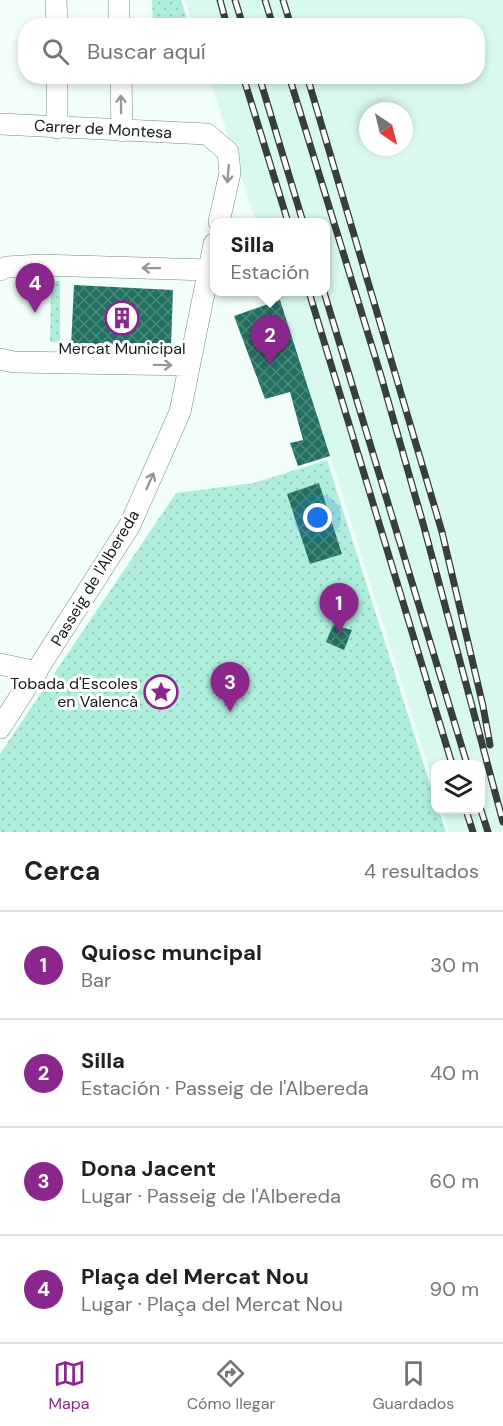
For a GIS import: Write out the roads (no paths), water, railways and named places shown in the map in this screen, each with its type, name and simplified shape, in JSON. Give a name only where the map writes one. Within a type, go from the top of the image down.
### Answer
[{"type":"street","points":[[57,0],[57,18]]},
{"type":"street","points":[[119,0],[119,18]]},
{"type":"street","points":[[57,84],[57,128]]},
{"type":"street","points":[[121,84],[122,130]]},
{"type":"street","name":"Carrer de Montesa","points":[[0,124],[207,134],[228,152],[230,173],[220,218]]},
{"type":"street","points":[[0,270],[7,267],[41,265],[209,270]]},
{"type":"street","name":"Passeig de l'Albereda","points":[[0,728],[130,525],[180,412],[210,265]]},
{"type":"street","points":[[0,358],[14,362],[189,365]]},
{"type":"street","points":[[0,664],[37,672]]},
{"type":"railway","points":[[220,0],[225,18]]},
{"type":"railway","points":[[235,0],[241,18]]},
{"type":"railway","points":[[265,0],[271,18]]},
{"type":"railway","points":[[283,0],[289,18]]},
{"type":"railway","points":[[245,84],[287,218]]},
{"type":"railway","points":[[261,84],[302,218]]},
{"type":"railway","points":[[291,84],[381,376],[503,822]]},
{"type":"railway","points":[[309,84],[442,532],[490,745]]},
{"type":"railway","points":[[310,296],[451,760]]},
{"type":"railway","points":[[325,296],[466,760]]},
{"type":"railway","points":[[467,814],[473,832]]},
{"type":"railway","points":[[482,814],[488,832]]},
{"type":"place","name":"Plaça del Mercat Nou","points":[[35,313]]},
{"type":"place","name":"Mercat Municipal","points":[[122,318]]},
{"type":"place","name":"Silla","points":[[270,365]]},
{"type":"place","name":"Quiosc muncipal","points":[[339,633]]},
{"type":"place","name":"Tobada d'Escoles en Valencà","points":[[161,692]]},
{"type":"place","name":"Dona Jacent","points":[[230,712]]}]
